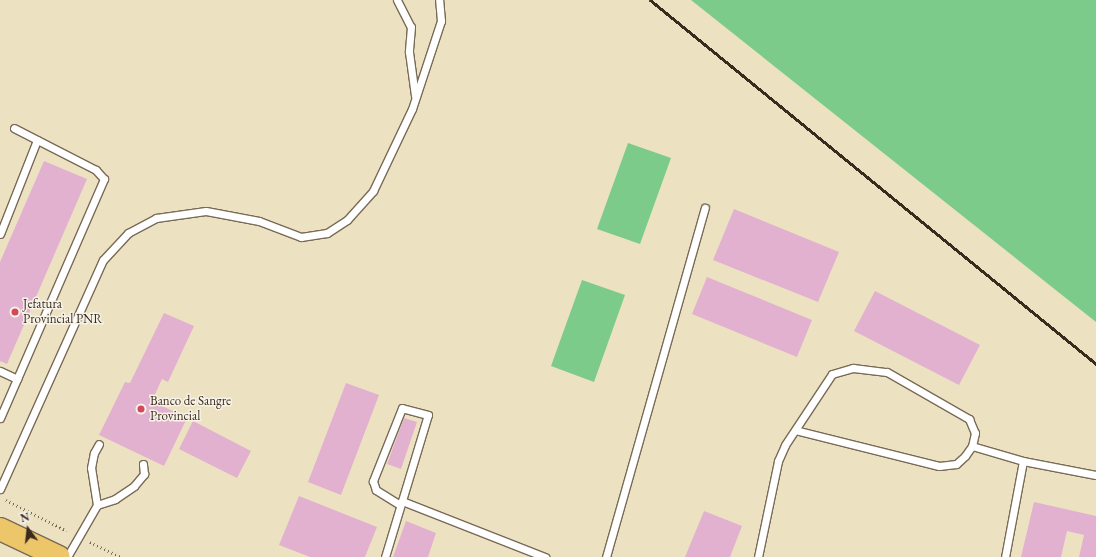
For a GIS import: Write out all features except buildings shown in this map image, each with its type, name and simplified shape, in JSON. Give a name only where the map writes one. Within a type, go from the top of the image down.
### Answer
[{"type":"main road","points":[[0,529],[59,557]]},
{"type":"lane","points":[[397,0],[411,26],[409,52],[415,98]]},
{"type":"lane","points":[[0,489],[103,260],[128,233],[156,218],[206,211],[259,221],[301,238],[327,233],[347,220],[373,191],[415,98],[441,21],[439,0]]},
{"type":"lane","points":[[0,418],[104,179],[96,170],[14,128]]},
{"type":"lane","points":[[0,234],[37,140]]},
{"type":"lane","points":[[606,557],[705,208]]},
{"type":"lane","points":[[758,557],[778,461],[795,430],[832,374],[843,370],[868,369],[887,372],[969,419],[975,433],[972,446],[956,464],[939,466],[795,430]]},
{"type":"lane","points":[[0,371],[17,379]]},
{"type":"lane","points":[[385,557],[401,503],[428,415],[402,408],[373,481],[376,490],[401,503],[545,557]]},
{"type":"lane","points":[[67,557],[97,504],[91,468],[94,453],[99,444]]},
{"type":"lane","points":[[972,446],[1023,461],[1096,475]]},
{"type":"lane","points":[[1005,557],[1023,461]]},
{"type":"lane","points":[[97,504],[115,499],[134,486],[144,474],[143,464]]},
{"type":"path","points":[[0,497],[121,557]]},
{"type":"green space","points":[[691,0],[1096,0],[1096,322]]},
{"type":"green space","points":[[628,143],[671,158],[640,244],[597,229]]},
{"type":"green space","points":[[582,280],[625,295],[594,382],[551,366]]},
{"type":"railway","points":[[650,0],[1096,364]]},
{"type":"place","name":"Jefatura Provincial PNR","points":[[15,312]]},
{"type":"place","name":"Banco de Sangre Provincial","points":[[141,409]]}]
